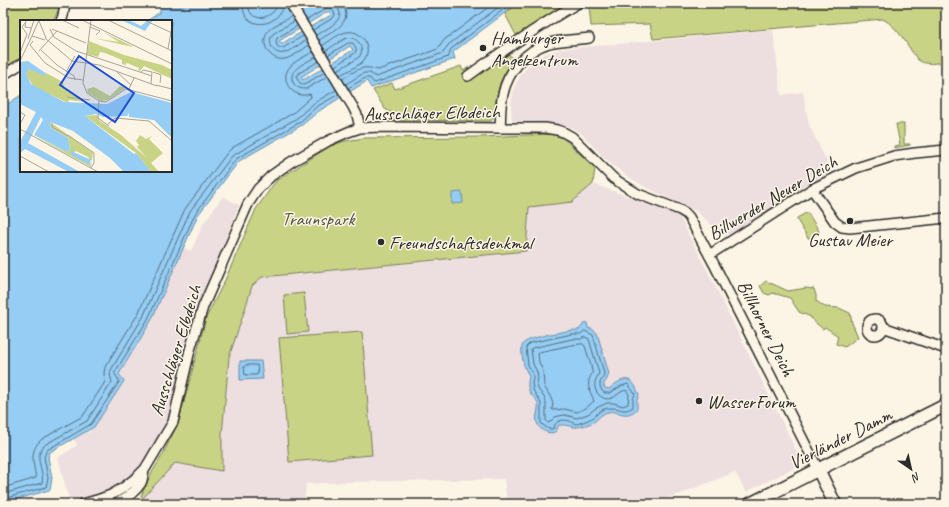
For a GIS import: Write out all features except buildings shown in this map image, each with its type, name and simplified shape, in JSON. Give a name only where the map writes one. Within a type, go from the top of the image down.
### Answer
[{"type":"street","points":[[61,20],[65,3]]},
{"type":"street","points":[[290,3],[346,95],[357,115],[360,128]]},
{"type":"street","points":[[468,76],[537,28],[578,3]]},
{"type":"street","points":[[537,28],[540,46]]},
{"type":"street","points":[[500,128],[502,99],[505,87],[512,72],[521,61],[540,46],[556,42],[589,38]]},
{"type":"street","points":[[3,75],[20,65]]},
{"type":"street","name":"Ausschläger Elbdeich","points":[[84,504],[100,499],[123,488],[134,480],[144,469],[173,422],[190,350],[203,307],[248,204],[258,189],[271,176],[291,162],[328,141],[348,132],[360,128],[384,127],[546,128],[568,134],[613,178],[638,194],[685,213],[689,217],[709,255]]},
{"type":"street","name":"Billwerder Neuer Deich","points":[[709,255],[812,189],[856,168],[894,156],[946,150]]},
{"type":"street","points":[[812,189],[835,222],[844,228],[946,218]]},
{"type":"street","name":"Billhorner Deich","points":[[709,255],[836,504]]},
{"type":"street","points":[[883,328],[946,349]]},
{"type":"street","name":"Vierländer Damm","points":[[750,504],[946,404]]},
{"type":"street","points":[[116,504],[136,489],[141,482],[144,469]]},
{"type":"shaded area","points":[[773,30],[781,95],[803,92],[809,125],[832,172],[802,188],[736,232],[722,234],[696,211],[647,188],[627,176],[603,157],[581,133],[568,126],[549,123],[512,121],[511,105],[514,88],[522,73],[532,62],[545,54],[561,49]]},
{"type":"shaded area","points":[[593,184],[678,214],[799,456],[796,467],[746,492],[735,472],[683,493],[647,504],[507,504],[504,479],[306,484],[304,504],[141,504],[143,498],[175,463],[222,471],[222,435],[229,357],[252,286],[262,277],[526,251],[528,207],[572,202]],"holes":[[[583,324],[587,325],[588,328],[592,329],[608,377],[604,383],[605,388],[609,389],[619,382],[630,380],[639,395],[637,400],[637,409],[624,415],[609,412],[600,416],[596,420],[573,427],[569,425],[560,425],[545,432],[537,424],[538,404],[532,396],[527,383],[529,378],[525,342],[528,339],[572,330],[579,330]]]},
{"type":"shaded area","points":[[223,196],[239,205],[190,326],[174,406],[152,449],[139,467],[120,484],[101,494],[70,504],[58,458],[77,445],[73,438],[77,430],[88,433],[94,427],[124,381],[119,374],[151,321],[183,248],[191,251],[203,224]]},
{"type":"green space","points":[[3,3],[59,3],[59,9],[54,20],[20,20],[20,62],[3,72]]},
{"type":"green space","points":[[518,3],[570,3],[524,32],[516,35],[505,14]]},
{"type":"green space","points":[[593,3],[946,3],[946,62],[930,64],[923,63],[917,59],[898,31],[883,19],[653,39],[650,24],[591,26],[589,6]]},
{"type":"green space","points":[[508,53],[515,59],[506,71],[500,83],[496,100],[495,115],[491,121],[392,120],[392,113],[385,109],[373,90],[392,83],[395,89],[461,66],[463,71],[469,67],[471,70]]},
{"type":"green space","points":[[896,124],[904,124],[904,144],[910,145],[894,148],[894,146],[900,145]]},
{"type":"green space","name":"Traunspark","points":[[554,134],[562,137],[595,168],[593,184],[572,202],[529,207],[526,251],[262,277],[252,286],[229,357],[222,435],[222,471],[175,463],[143,498],[141,496],[179,421],[206,318],[225,280],[256,209],[276,181],[330,146],[345,141],[364,138],[479,137]]},
{"type":"green space","points":[[808,213],[819,231],[819,233],[810,238],[808,238],[797,220],[797,218]]},
{"type":"green space","points":[[766,281],[788,291],[806,288],[814,289],[816,301],[825,307],[839,308],[850,313],[852,323],[858,337],[845,347],[836,344],[838,336],[825,327],[823,329],[811,319],[811,317],[799,312],[790,298],[773,293],[769,295],[764,293],[760,286]]},
{"type":"green space","points":[[304,293],[308,332],[287,334],[284,295]]},
{"type":"green space","points":[[362,332],[372,455],[289,462],[279,338]]},
{"type":"water","points":[[159,3],[262,3],[258,6],[260,9],[270,3],[518,3],[453,52],[455,59],[371,88],[367,81],[319,111],[302,125],[239,161],[198,215],[151,321],[119,374],[124,381],[94,427],[50,452],[48,457],[52,478],[50,490],[3,503],[3,107],[20,96],[20,172],[172,172],[172,20],[148,20],[160,12]],"holes":[[[329,11],[331,15],[281,44],[279,41]],[[350,46],[353,50],[303,80],[301,77]]]},
{"type":"water","points":[[462,192],[463,203],[452,204],[452,193]]},
{"type":"water","points":[[585,322],[587,323],[588,328],[597,333],[609,374],[604,383],[605,388],[609,389],[623,380],[630,381],[636,388],[639,395],[637,400],[637,409],[629,414],[608,412],[587,425],[576,427],[560,425],[555,432],[545,432],[537,423],[538,404],[529,391],[529,376],[523,363],[522,346],[526,341],[531,339],[579,329]]},
{"type":"water","points":[[240,361],[261,361],[263,379],[240,380]]},
{"type":"place","name":"Hamburger Angelzentrum","points":[[483,48]]},
{"type":"place","name":"Gustav Meier","points":[[850,221]]},
{"type":"place","name":"Freundschaftsdenkmal","points":[[381,242]]},
{"type":"place","name":"WasserForum","points":[[699,401]]}]
